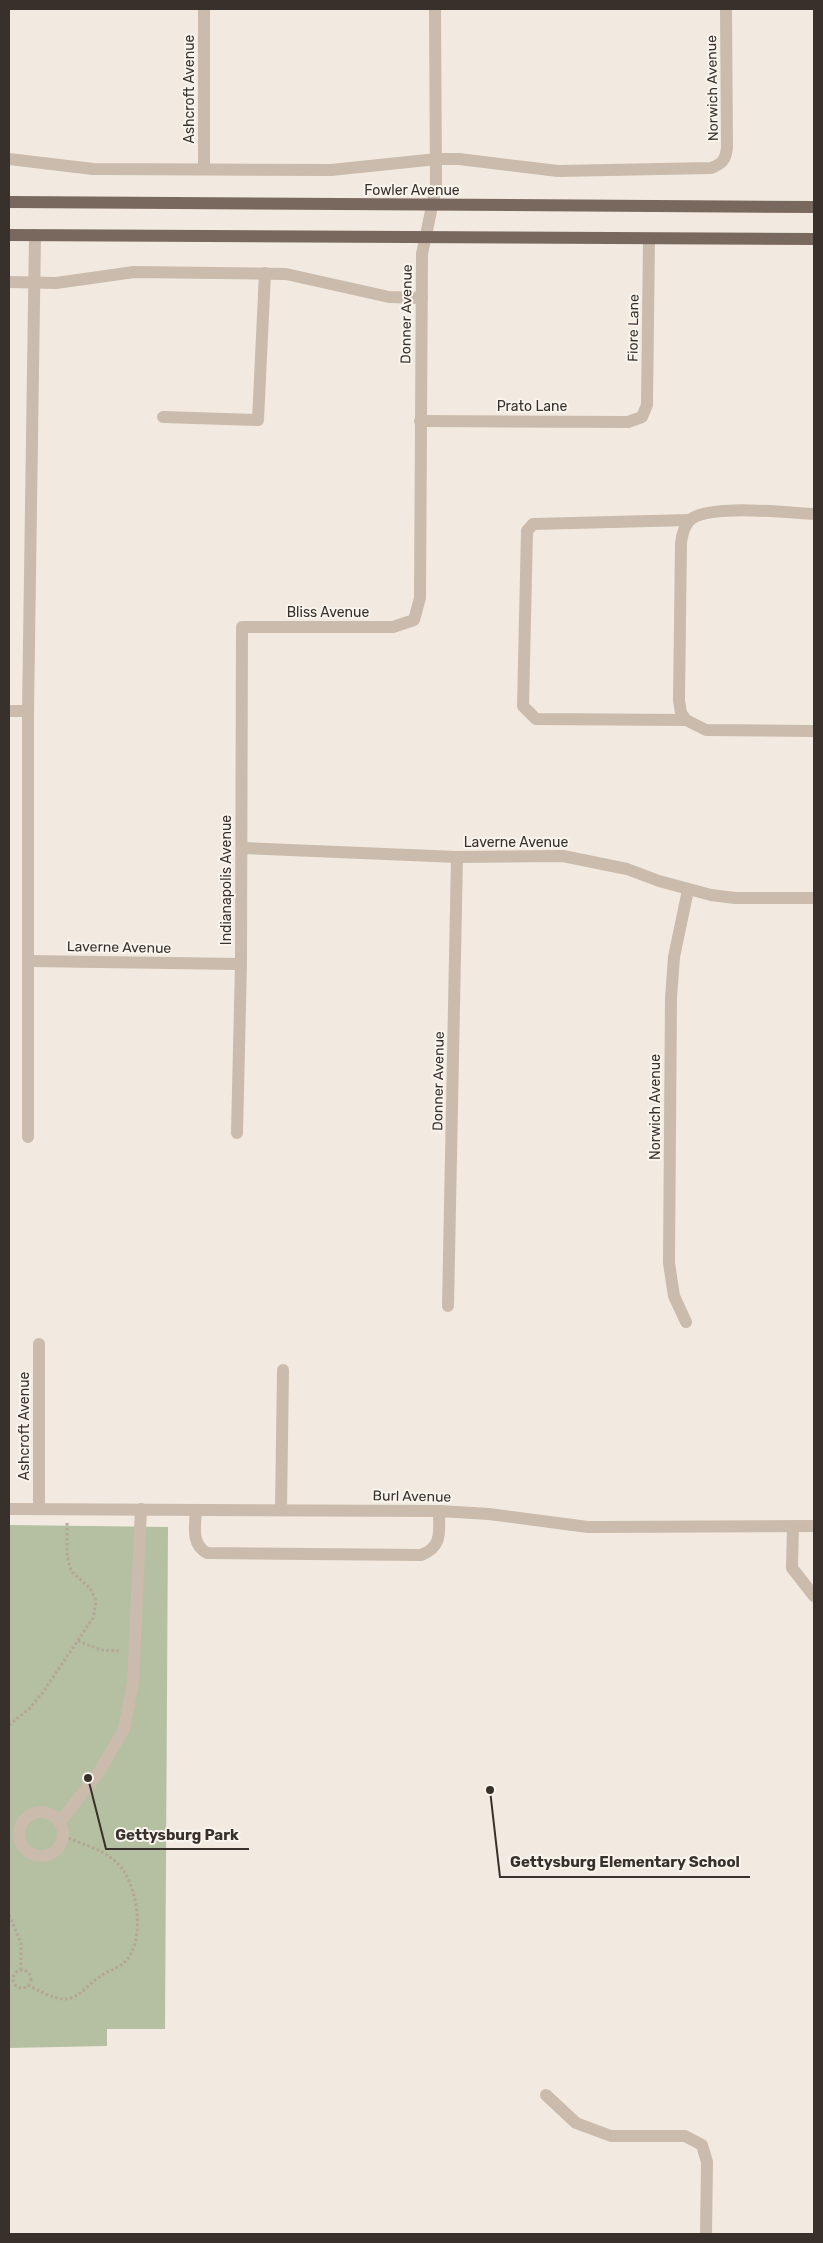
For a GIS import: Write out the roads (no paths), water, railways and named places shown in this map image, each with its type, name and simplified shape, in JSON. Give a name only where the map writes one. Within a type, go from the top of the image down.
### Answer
[{"type":"main road","name":"Fowler Avenue","points":[[9,202],[814,207]]},
{"type":"main road","points":[[9,235],[814,239]]},
{"type":"street","name":"Ashcroft Avenue","points":[[204,9],[204,169]]},
{"type":"street","name":"Donner Avenue","points":[[414,620],[420,598],[422,254],[436,187],[436,9]]},
{"type":"street","name":"Norwich Avenue","points":[[721,165],[726,157],[728,148],[726,9]]},
{"type":"street","name":"Fowler Avenue","points":[[9,159],[93,169],[331,170],[437,159],[459,159],[558,170],[700,170],[721,165]]},
{"type":"street","points":[[28,1137],[28,710],[35,235]]},
{"type":"street","name":"Fiore Lane","points":[[642,417],[647,405],[648,239]]},
{"type":"street","points":[[9,282],[56,283],[134,272],[265,273],[286,274],[389,297],[422,298]]},
{"type":"street","points":[[163,418],[258,420],[265,273]]},
{"type":"street","name":"Prato Lane","points":[[420,421],[628,422],[642,417]]},
{"type":"street","points":[[814,514],[716,510],[690,520],[533,524],[527,531],[523,706],[536,719],[686,720],[706,730],[814,731]]},
{"type":"street","points":[[686,720],[681,713],[679,700],[681,543],[684,530],[690,520]]},
{"type":"street","name":"Bliss Avenue","points":[[242,628],[393,627],[414,620]]},
{"type":"street","name":"Indianapolis Avenue","points":[[237,1133],[241,964],[242,628]]},
{"type":"street","points":[[9,710],[28,710]]},
{"type":"street","name":"Laverne Avenue","points":[[242,848],[457,857],[563,856],[627,869],[688,890],[735,898],[814,898]]},
{"type":"street","name":"Donner Avenue","points":[[448,1306],[457,857]]},
{"type":"street","name":"Norwich Avenue","points":[[686,1322],[674,1296],[669,1263],[671,998],[674,957],[688,890]]},
{"type":"street","name":"Laverne Avenue","points":[[28,961],[241,964]]},
{"type":"street","name":"Ashcroft Avenue","points":[[38,1509],[39,1344]]},
{"type":"street","points":[[281,1510],[283,1370]]},
{"type":"street","name":"Burl Avenue","points":[[9,1508],[439,1511],[489,1514],[588,1527],[814,1526]]},
{"type":"street","points":[[60,1822],[99,1772],[124,1729],[133,1683],[141,1509]]},
{"type":"street","points":[[196,1510],[195,1540],[199,1548],[207,1553],[382,1555],[421,1555],[432,1551],[439,1533],[439,1511]]},
{"type":"street","points":[[793,1526],[792,1568],[814,1596]]},
{"type":"street","points":[[35,1812],[49,1813],[60,1822],[63,1836],[56,1849],[44,1856],[30,1853],[20,1842],[19,1827],[28,1816],[35,1812]]},
{"type":"street","points":[[546,2095],[576,2123],[611,2136],[685,2136],[702,2145],[707,2162],[706,2234]]},
{"type":"place","name":"Gettysburg Park","points":[[88,1778]]},
{"type":"place","name":"Gettysburg Elementary School","points":[[490,1790]]}]
